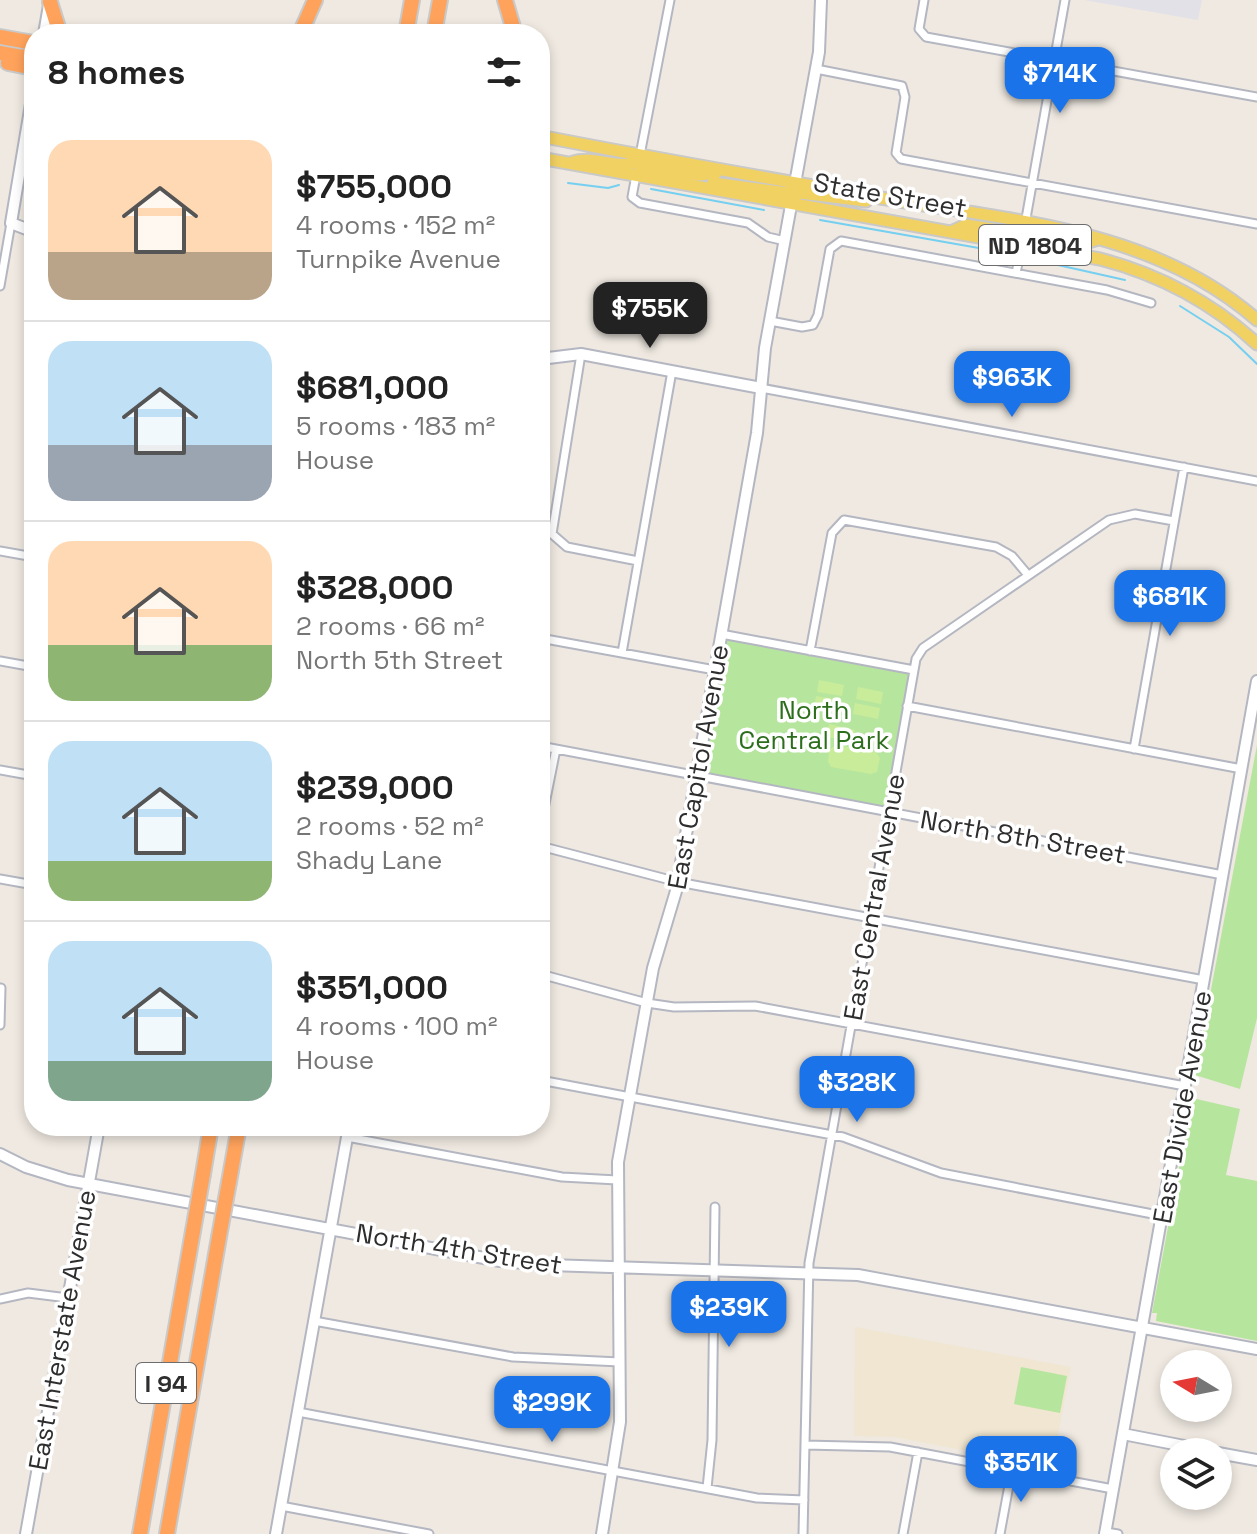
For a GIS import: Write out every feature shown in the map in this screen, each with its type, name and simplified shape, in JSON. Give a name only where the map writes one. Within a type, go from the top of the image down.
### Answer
[{"type":"highway","points":[[304,24],[315,0]]},
{"type":"highway","points":[[408,24],[412,0]]},
{"type":"highway","points":[[436,24],[440,0]]},
{"type":"highway","points":[[505,0],[512,24]]},
{"type":"highway","points":[[50,1],[57,24]]},
{"type":"highway","points":[[0,37],[24,41]]},
{"type":"highway","points":[[0,53],[24,56]]},
{"type":"highway","points":[[0,62],[24,66]]},
{"type":"highway","name":"I 94","points":[[140,1534],[209,1136]]},
{"type":"highway","name":"I 94","points":[[167,1534],[237,1136]]},
{"type":"main road","points":[[550,129],[601,141],[627,153]]},
{"type":"main road","name":"State Street","points":[[550,138],[733,172],[794,193],[953,231],[1087,255],[1136,270],[1208,305],[1257,344]]},
{"type":"main road","points":[[569,163],[585,158],[630,165],[638,161],[640,155]]},
{"type":"main road","name":"State Street","points":[[550,160],[684,184],[891,200],[1099,239],[1149,254],[1209,283],[1257,320]]},
{"type":"main road","points":[[636,175],[643,167],[699,175],[733,172]]},
{"type":"main road","points":[[953,231],[966,225],[1018,233],[1025,224]]},
{"type":"main road","points":[[1022,243],[1027,235],[1082,244],[1099,239]]},
{"type":"street","points":[[640,155],[670,0]]},
{"type":"street","name":"East Capitol Avenue","points":[[602,1534],[620,1422],[617,1180],[647,1003],[678,882],[757,433],[770,321],[816,69],[821,0]]},
{"type":"street","points":[[924,0],[919,29],[926,37],[1257,97]]},
{"type":"street","points":[[1025,224],[1065,0]]},
{"type":"street","points":[[46,24],[50,1]]},
{"type":"street","points":[[816,69],[899,84],[905,97],[896,149],[898,157],[905,160],[1257,224]]},
{"type":"street","points":[[0,286],[24,146]]},
{"type":"street","points":[[636,175],[632,197],[636,201],[748,223],[768,237],[785,241]]},
{"type":"street","points":[[11,223],[24,228]]},
{"type":"street","points":[[770,321],[805,327],[815,322],[829,252],[838,242],[1107,290],[1151,303]]},
{"type":"street","points":[[1016,273],[1022,243]]},
{"type":"street","points":[[581,354],[552,534],[567,547],[638,561]]},
{"type":"street","points":[[550,358],[581,354],[1257,481]]},
{"type":"street","points":[[622,653],[672,371]]},
{"type":"street","points":[[1134,749],[1184,467]]},
{"type":"street","name":"East Central Avenue","points":[[803,1534],[809,1271],[914,670],[923,648],[1118,516],[1135,514],[1174,521]]},
{"type":"street","points":[[810,651],[832,533],[844,520],[996,547],[1012,556],[1028,575]]},
{"type":"street","points":[[0,551],[24,555]]},
{"type":"street","points":[[721,634],[914,670]]},
{"type":"street","points":[[550,640],[715,670]]},
{"type":"street","points":[[0,661],[24,665]]},
{"type":"street","name":"East Divide Avenue","points":[[1106,1533],[1257,681]]},
{"type":"street","points":[[907,706],[1242,769]]},
{"type":"street","name":"North 8th Street","points":[[550,748],[1223,875]]},
{"type":"street","points":[[550,779],[556,749]]},
{"type":"street","points":[[0,770],[24,774]]},
{"type":"street","points":[[550,849],[678,882],[1204,980]]},
{"type":"street","points":[[0,879],[24,883]]},
{"type":"street","points":[[550,977],[647,1003],[674,1007],[742,1004],[1185,1086]]},
{"type":"street","points":[[0,1025],[1,988]]},
{"type":"street","points":[[550,1082],[831,1134],[862,1142],[941,1173],[1163,1216]]},
{"type":"street","name":"East Interstate Avenue","points":[[26,1534],[97,1136]]},
{"type":"street","points":[[276,1534],[347,1136]]},
{"type":"street","points":[[367,1136],[562,1177],[617,1180]]},
{"type":"street","name":"North 4th Street","points":[[0,1154],[38,1171],[88,1184],[516,1263],[809,1271],[905,1282],[1257,1349]]},
{"type":"street","points":[[707,1488],[712,1440],[715,1207]]},
{"type":"street","points":[[0,1299],[28,1293],[68,1298]]},
{"type":"street","points":[[314,1321],[526,1359],[620,1362]]},
{"type":"street","points":[[298,1412],[767,1499],[804,1500]]},
{"type":"street","points":[[1123,1434],[1160,1441]]},
{"type":"street","points":[[805,1445],[883,1446],[1113,1489]]},
{"type":"street","points":[[903,1534],[918,1452]]},
{"type":"street","points":[[1232,1455],[1257,1460]]},
{"type":"street","points":[[1000,1534],[1012,1469]]},
{"type":"street","points":[[281,1506],[429,1534]]},
{"type":"street","points":[[1106,1533],[1118,1534]]},
{"type":"shaded area","points":[[1084,0],[1202,0],[1198,20]]},
{"type":"shaded area","points":[[855,1327],[1071,1367],[1052,1467],[894,1437],[854,1436]]},
{"type":"green space","name":"North Central Park","points":[[721,634],[914,670],[888,812],[697,776]]},
{"type":"green space","points":[[819,680],[844,685],[842,696],[817,692]]},
{"type":"green space","points":[[858,687],[883,692],[881,704],[856,699]]},
{"type":"green space","points":[[816,696],[841,700],[839,712],[814,707]]},
{"type":"green space","points":[[855,703],[880,708],[878,719],[853,714]]},
{"type":"green space","points":[[829,724],[855,730],[853,742],[827,737]]},
{"type":"green space","points":[[836,745],[876,752],[880,758],[877,772],[871,774],[831,767],[829,750]]},
{"type":"green space","points":[[1257,745],[1257,1018],[1240,1089],[1195,1075]]},
{"type":"green space","points":[[1192,1098],[1240,1109],[1226,1175],[1257,1181],[1257,1341],[1156,1321],[1157,1313],[1152,1313]]},
{"type":"green space","points":[[1021,1367],[1067,1376],[1060,1413],[1014,1404]]},
{"type":"waterway","points":[[568,183],[608,188],[619,185]]},
{"type":"waterway","points":[[651,189],[764,210]]},
{"type":"waterway","points":[[820,220],[990,250]]},
{"type":"waterway","points":[[1049,263],[1125,280]]},
{"type":"waterway","points":[[1180,306],[1229,337],[1257,364]]}]
